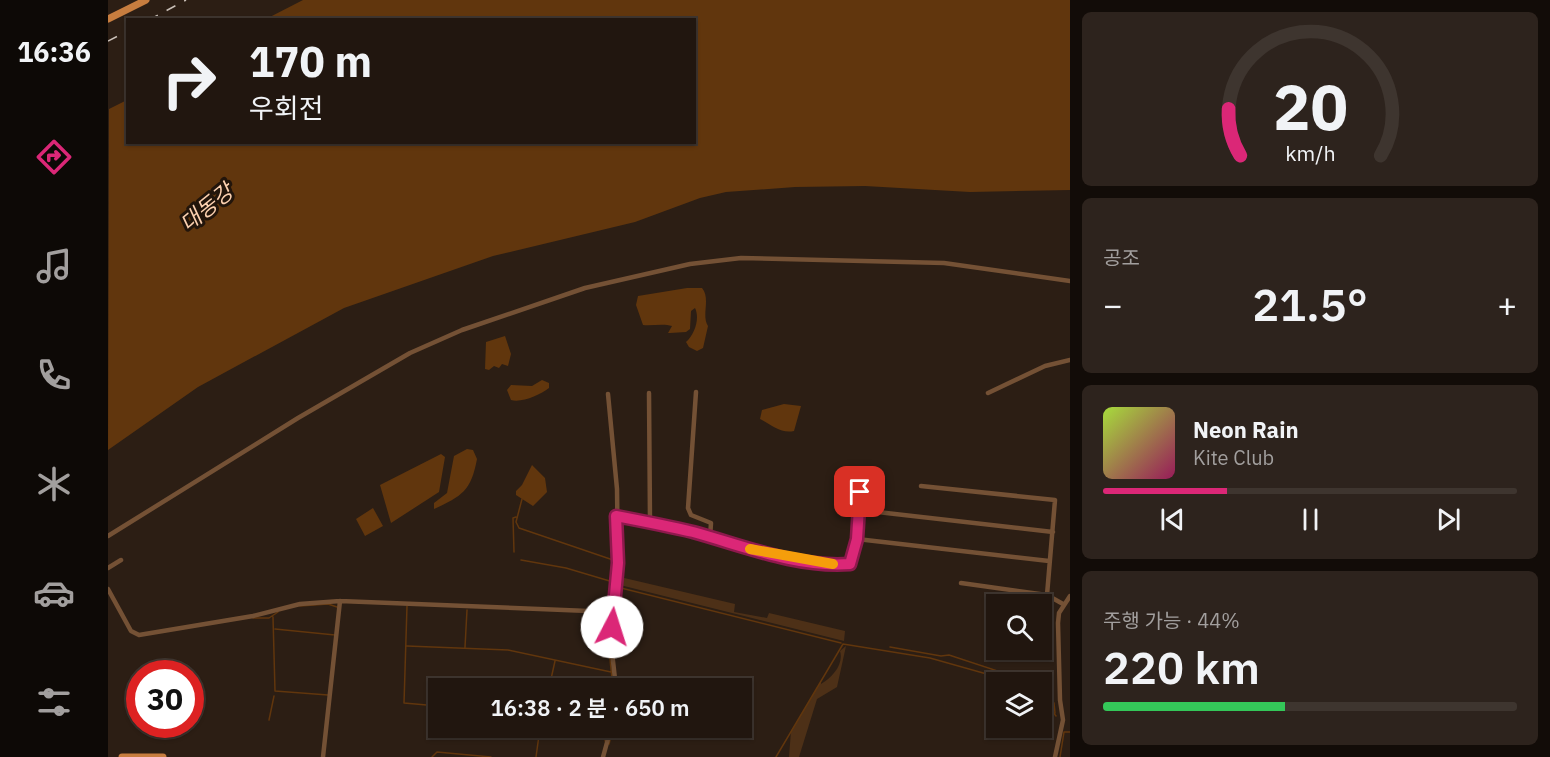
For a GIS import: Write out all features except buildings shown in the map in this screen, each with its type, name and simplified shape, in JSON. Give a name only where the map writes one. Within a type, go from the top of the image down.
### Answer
[{"type":"main road","points":[[108,19],[146,0]]},
{"type":"main road","points":[[122,757],[163,757]]},
{"type":"street","points":[[108,536],[298,418],[410,353],[462,330],[585,288],[690,264],[741,258],[944,263],[1070,281]]},
{"type":"street","points":[[988,393],[1045,366],[1070,360]]},
{"type":"street","points":[[696,392],[687,508],[691,515],[711,523],[710,537]]},
{"type":"street","points":[[650,393],[650,522]]},
{"type":"street","points":[[609,394],[615,458],[618,563],[611,643],[615,678]]},
{"type":"street","points":[[616,516],[710,537],[766,554],[845,564],[853,560],[860,510],[861,480]]},
{"type":"street","points":[[921,486],[1055,500],[1047,594]]},
{"type":"street","points":[[860,510],[1053,532]]},
{"type":"street","points":[[857,539],[1049,561]]},
{"type":"street","points":[[108,568],[121,560]]},
{"type":"street","points":[[961,583],[970,581],[1042,594]]},
{"type":"street","points":[[108,589],[127,625],[134,634],[139,635],[253,616],[300,604],[340,601],[613,612]]},
{"type":"street","points":[[1055,757],[1063,720],[1060,700],[1058,622],[1064,604],[1070,596]]},
{"type":"street","points":[[1052,598],[1064,604]]},
{"type":"street","points":[[323,757],[340,601]]},
{"type":"street","points":[[603,757],[608,738]]},
{"type":"shaded area","points":[[620,577],[735,604],[734,612],[767,618],[769,613],[845,631],[844,641],[620,585]]},
{"type":"shaded area","points":[[846,646],[837,687],[817,699],[799,757],[789,757],[791,731],[821,681],[821,684],[836,670],[840,661],[840,651]]},
{"type":"water","name":"대동강","points":[[303,0],[1070,0],[1070,190],[970,192],[865,186],[795,187],[726,192],[700,198],[635,222],[493,256],[344,308],[198,387],[108,450],[109,109],[126,100],[126,144],[696,144],[696,18],[268,18]]},
{"type":"water","points":[[687,288],[702,288],[706,297],[705,317],[708,326],[703,348],[697,351],[689,347],[686,342],[696,326],[695,308],[691,311],[690,329],[686,332],[668,333],[672,326],[643,325],[636,305],[638,296]]},
{"type":"water","points":[[505,336],[511,354],[508,366],[502,364],[499,368],[494,366],[489,370],[485,369],[486,342]]},
{"type":"water","points":[[542,380],[549,383],[549,388],[545,391],[525,399],[511,400],[507,390],[511,385],[532,386]]},
{"type":"water","points":[[784,404],[801,406],[794,431],[781,430],[760,419],[762,410]]},
{"type":"water","points":[[467,449],[473,450],[477,459],[472,478],[458,496],[434,509],[434,503],[447,493],[454,456]]},
{"type":"water","points":[[441,454],[445,457],[439,492],[391,523],[380,485]]},
{"type":"water","points":[[532,465],[545,478],[547,492],[533,506],[516,495],[516,491],[522,485]]},
{"type":"water","points":[[373,508],[383,526],[365,536],[356,519]]},
{"type":"waterway","points":[[522,499],[516,522],[519,528],[616,561]]},
{"type":"waterway","points":[[514,552],[513,518],[516,517]]},
{"type":"waterway","points":[[521,560],[566,568],[613,582]]},
{"type":"waterway","points":[[610,604],[615,561]]},
{"type":"waterway","points":[[611,609],[615,575]]},
{"type":"waterway","points":[[617,587],[841,643]]},
{"type":"waterway","points":[[300,606],[328,604],[337,607]]},
{"type":"waterway","points":[[407,606],[404,703],[428,705]]},
{"type":"waterway","points":[[465,647],[467,610]]},
{"type":"waterway","points":[[253,618],[269,618],[278,612]]},
{"type":"waterway","points":[[611,614],[609,650],[612,678]]},
{"type":"waterway","points":[[273,617],[275,691],[328,695]]},
{"type":"waterway","points":[[275,629],[335,635]]},
{"type":"waterway","points":[[776,757],[843,644],[930,658],[986,674]]},
{"type":"waterway","points":[[407,646],[508,650],[611,672]]},
{"type":"waterway","points":[[890,647],[941,656],[949,655],[1001,672]]},
{"type":"waterway","points":[[551,678],[555,661]]},
{"type":"waterway","points":[[269,720],[274,696]]},
{"type":"waterway","points":[[1052,701],[1055,713]]},
{"type":"waterway","points":[[1052,711],[1056,716]]},
{"type":"waterway","points":[[1060,757],[1064,732],[1070,732]]},
{"type":"waterway","points":[[536,757],[539,738]]},
{"type":"waterway","points":[[609,744],[610,738]]},
{"type":"waterway","points":[[432,757],[437,752],[491,757]]},
{"type":"railway","points":[[153,18],[186,0]]},
{"type":"railway","points":[[108,41],[126,32]]},
{"type":"slow traffic","points":[[750,549],[766,554],[833,564]]},
{"type":"route","points":[[612,627],[618,563],[616,516],[694,533],[766,554],[822,563],[850,564],[853,560],[857,539],[860,492]]}]
